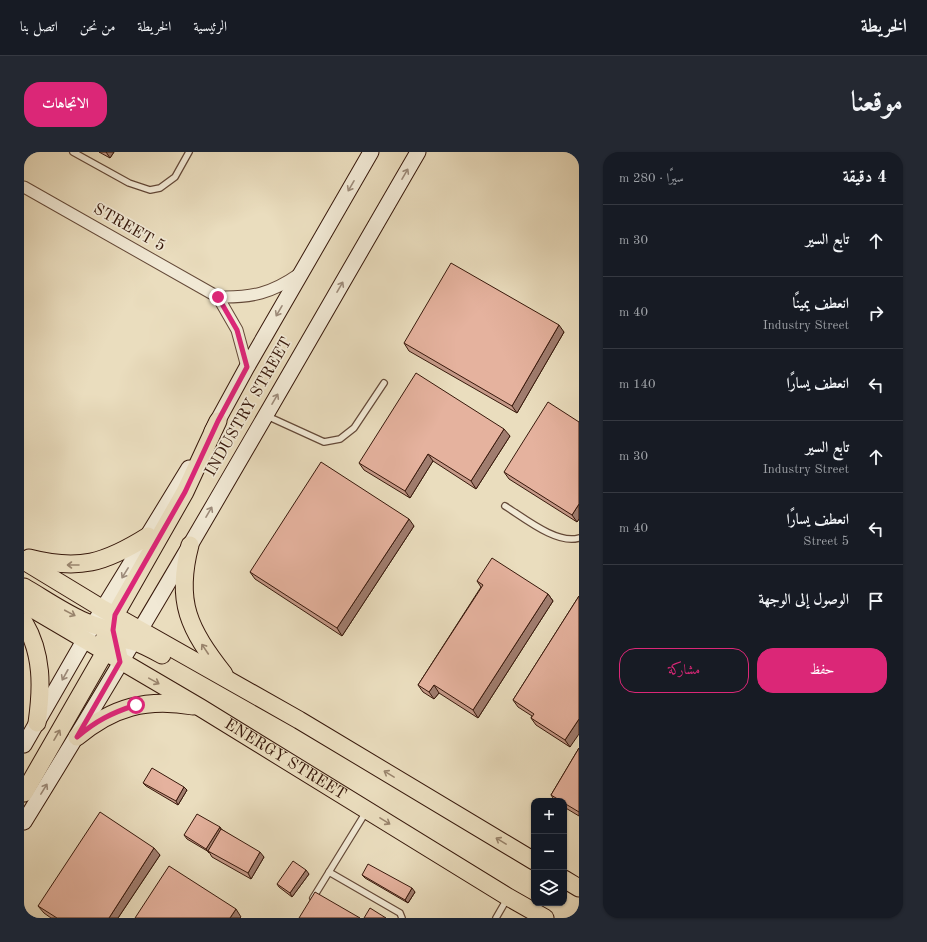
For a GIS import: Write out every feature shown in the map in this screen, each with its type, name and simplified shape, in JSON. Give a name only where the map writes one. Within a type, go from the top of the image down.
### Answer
[{"type":"main road","points":[[24,793],[107,630],[185,492],[218,421]]},
{"type":"main road","points":[[24,557],[57,565],[82,565],[105,559],[126,550],[148,536]]},
{"type":"main road","points":[[190,545],[184,567],[183,589],[187,612],[194,632],[206,652],[229,680]]},
{"type":"main road","points":[[24,561],[107,630],[120,662]]},
{"type":"main road","points":[[24,587],[107,630],[137,635],[229,680],[300,720],[531,859]]},
{"type":"main road","points":[[24,604],[84,641],[107,630]]},
{"type":"main road","points":[[24,622],[36,647],[41,672],[37,723]]},
{"type":"main road","points":[[137,635],[241,698],[264,709],[300,720]]},
{"type":"main road","name":"ENERGY STREET","points":[[120,662],[202,708],[508,897],[545,918]]},
{"type":"main road","points":[[77,737],[94,723],[114,712],[136,705],[178,704],[202,708]]},
{"type":"main road","points":[[567,881],[579,888]]},
{"type":"street","name":"INDUSTRY STREET","points":[[24,745],[84,641],[107,630],[148,536],[218,421],[247,367],[371,152]]},
{"type":"street","name":"INDUSTRY STREET","points":[[24,822],[77,737],[190,545],[418,152]]},
{"type":"street","name":"STREET 5","points":[[24,187],[218,297],[240,298],[262,294],[283,285],[301,273]]},
{"type":"street","points":[[218,297],[237,330],[247,367]]},
{"type":"lane","points":[[74,152],[124,180],[150,190],[160,188],[175,177],[189,152]]},
{"type":"lane","points":[[265,415],[324,442],[340,439],[354,428],[384,383]]},
{"type":"lane","points":[[505,506],[552,535],[568,540],[579,538]]},
{"type":"lane","points":[[309,905],[367,810]]},
{"type":"lane","points":[[329,872],[400,913],[402,918]]},
{"type":"lane","points":[[496,918],[508,897]]},
{"type":"building","points":[[451,263],[559,325],[512,406],[404,343]]},
{"type":"building","points":[[416,373],[504,429],[471,481],[428,454],[405,491],[359,463]]},
{"type":"building","points":[[548,402],[579,422],[579,504],[572,515],[504,472]]},
{"type":"building","points":[[321,462],[409,519],[337,628],[250,572]]},
{"type":"building","points":[[492,558],[548,594],[473,710],[434,685],[429,692],[418,685],[483,585],[477,581]]},
{"type":"building","points":[[579,596],[579,719],[565,740],[531,718],[534,714],[513,700]]},
{"type":"building","points":[[579,748],[579,812],[567,805],[567,798],[556,798],[551,795]]},
{"type":"building","points":[[152,768],[184,787],[176,801],[143,783]]},
{"type":"building","points":[[100,812],[154,848],[109,918],[57,918],[38,906]]},
{"type":"building","points":[[197,814],[220,827],[206,849],[184,835]]},
{"type":"building","points":[[221,829],[260,852],[248,873],[208,851]]},
{"type":"building","points":[[293,861],[306,870],[290,893],[277,884]]},
{"type":"building","points":[[368,864],[412,888],[405,900],[362,875]]},
{"type":"building","points":[[169,866],[236,909],[230,918],[135,918]]},
{"type":"building","points":[[315,892],[360,918],[299,918]]},
{"type":"building","points":[[370,908],[386,918],[364,918]]},
{"type":"route","points":[[136,705],[114,712],[94,723],[77,737],[120,662],[113,630],[115,615],[185,492],[218,421],[247,367],[237,330],[218,297]]}]
